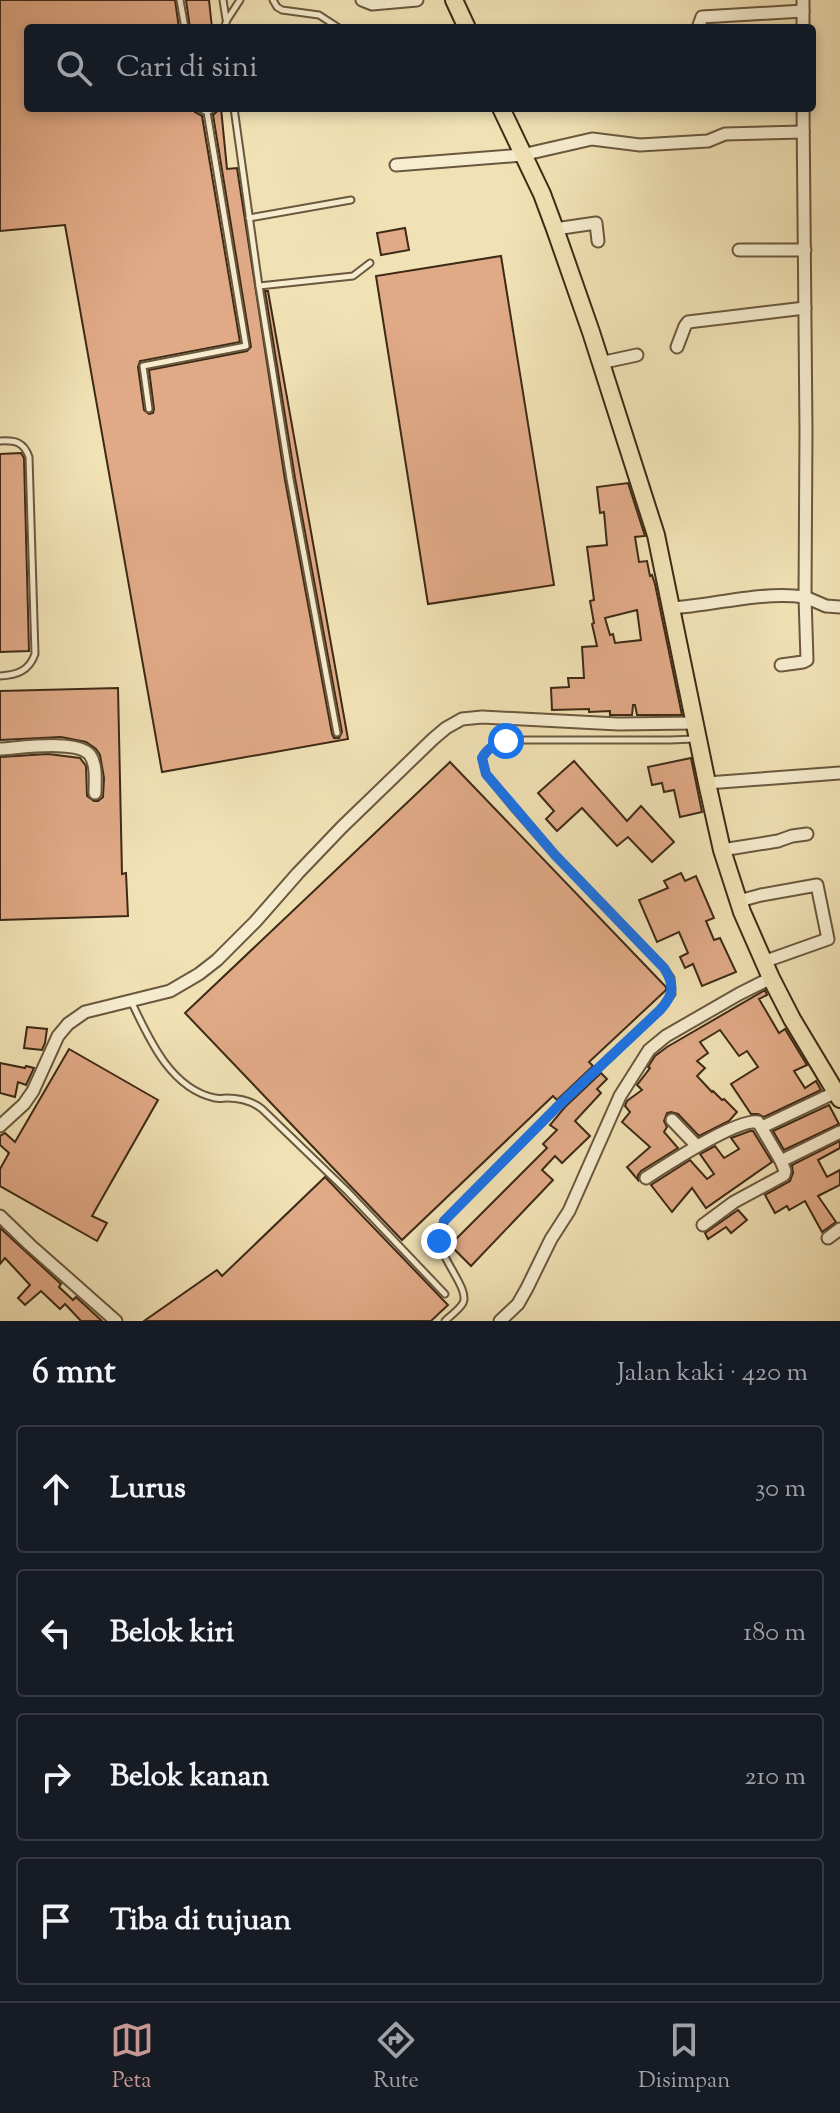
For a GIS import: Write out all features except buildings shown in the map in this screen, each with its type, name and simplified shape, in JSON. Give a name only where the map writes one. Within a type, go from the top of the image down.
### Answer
[{"type":"main road","points":[[454,0],[465,24]]},
{"type":"main road","points":[[503,112],[538,185],[555,229],[656,535],[722,850],[739,901],[771,978],[838,1095]]},
{"type":"street","points":[[362,0],[372,4],[417,0]]},
{"type":"street","points":[[699,24],[702,17],[803,6]]},
{"type":"street","points":[[781,665],[807,660],[803,112]]},
{"type":"street","points":[[396,165],[522,155],[592,139],[640,145],[708,141],[725,134],[803,132]]},
{"type":"street","points":[[555,229],[596,223],[598,241]]},
{"type":"street","points":[[739,250],[805,250]]},
{"type":"street","points":[[677,347],[688,322],[805,308]]},
{"type":"street","points":[[600,363],[637,355]]},
{"type":"street","points":[[672,608],[792,595],[826,606],[840,607]]},
{"type":"street","points":[[0,1126],[33,1091],[58,1036],[68,1024],[85,1012],[170,991],[217,960],[342,827],[453,723],[482,717],[539,718],[697,731]]},
{"type":"street","points":[[0,749],[80,748],[91,756],[95,793]]},
{"type":"street","points":[[707,783],[840,773]]},
{"type":"street","points":[[722,850],[807,834]]},
{"type":"street","points":[[739,901],[817,885],[828,939],[763,962]]},
{"type":"street","points":[[500,1321],[518,1304],[527,1288],[569,1211],[620,1096],[649,1050],[666,1036],[771,978]]},
{"type":"street","points":[[762,1127],[838,1095]]},
{"type":"street","points":[[672,1120],[697,1146]]},
{"type":"street","points":[[646,1178],[697,1146],[748,1121],[758,1122],[781,1161],[784,1175],[734,1202],[703,1225]]},
{"type":"street","points":[[781,1161],[840,1132]]},
{"type":"street","points":[[0,1216],[116,1321]]},
{"type":"street","points":[[828,1238],[840,1229]]},
{"type":"lane","points":[[180,0],[184,24]]},
{"type":"lane","points":[[223,0],[226,24]]},
{"type":"lane","points":[[227,20],[240,0]]},
{"type":"lane","points":[[273,0],[282,10],[319,15],[333,24]]},
{"type":"lane","points":[[149,409],[143,366],[246,346],[207,112]]},
{"type":"lane","points":[[235,112],[290,479],[337,733]]},
{"type":"lane","points":[[249,218],[351,200]]},
{"type":"lane","points":[[259,286],[353,276],[370,263]]},
{"type":"lane","points":[[0,441],[18,441],[24,445],[29,457],[35,654],[20,673],[0,676]]},
{"type":"lane","points":[[445,1321],[465,1299],[443,1256],[439,1241],[444,1221],[559,1105],[660,1010],[672,994],[671,978],[664,968],[512,806],[486,774],[482,758],[492,746],[516,740],[670,740],[697,731]]},
{"type":"lane","points":[[132,1002],[156,1050],[184,1083],[217,1099],[241,1099],[253,1102],[262,1109],[347,1191],[445,1294]]},
{"type":"route","points":[[439,1241],[444,1221],[559,1105],[660,1010],[672,994],[671,978],[648,949],[555,855],[486,774],[482,758],[486,751],[506,741]]}]
